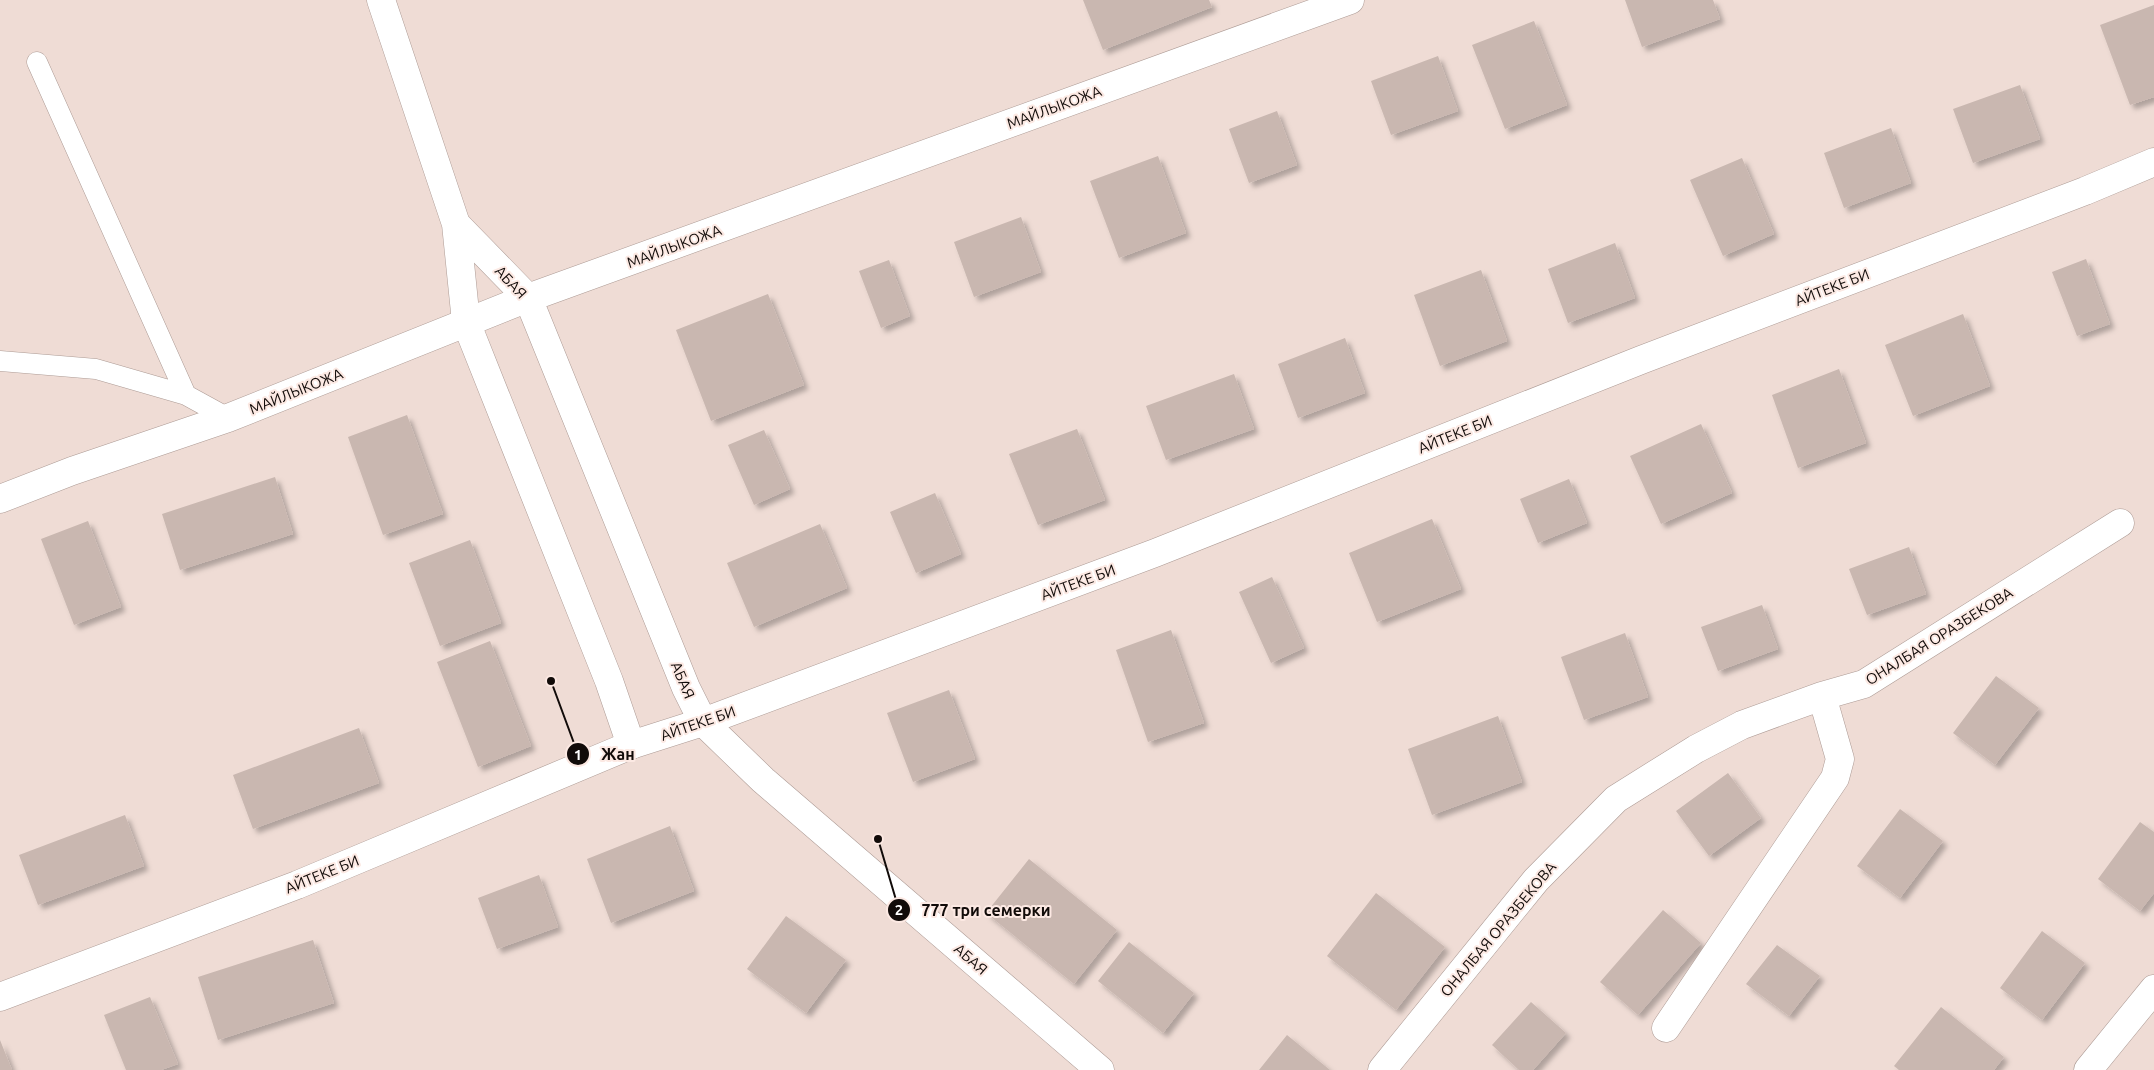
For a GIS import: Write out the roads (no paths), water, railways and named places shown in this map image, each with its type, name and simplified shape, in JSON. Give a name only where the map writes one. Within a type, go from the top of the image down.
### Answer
[{"type":"street","name":"АБАЯ","points":[[381,0],[456,224],[466,322],[609,681],[631,746]]},
{"type":"street","name":"МАЙЛЫКОЖА","points":[[0,499],[72,471],[228,418],[528,298],[1350,0]]},
{"type":"street","name":"АЙТЕКЕ БИ","points":[[0,997],[297,885],[631,746],[702,722],[1155,553],[1641,360],[2085,191],[2154,162]]},
{"type":"street","name":"АБАЯ","points":[[456,224],[528,298],[686,688],[702,722],[763,780],[1100,1070]]},
{"type":"street","name":"ОНАЛБАЯ ОРАЗБЕКОВА","points":[[1382,1070],[1536,880],[1616,799],[1696,749],[1742,725],[1822,696],[1864,684],[2120,523]]},
{"type":"street","points":[[1666,1028],[1835,778],[1840,759],[1822,696]]},
{"type":"street","points":[[2088,1070],[2154,989]]},
{"type":"lane","points":[[37,62],[186,395]]},
{"type":"lane","points":[[0,361],[96,369],[186,395],[228,418]]},
{"type":"place","name":"Жан","points":[[551,681]]},
{"type":"place","name":"777 три семерки","points":[[878,839]]}]
